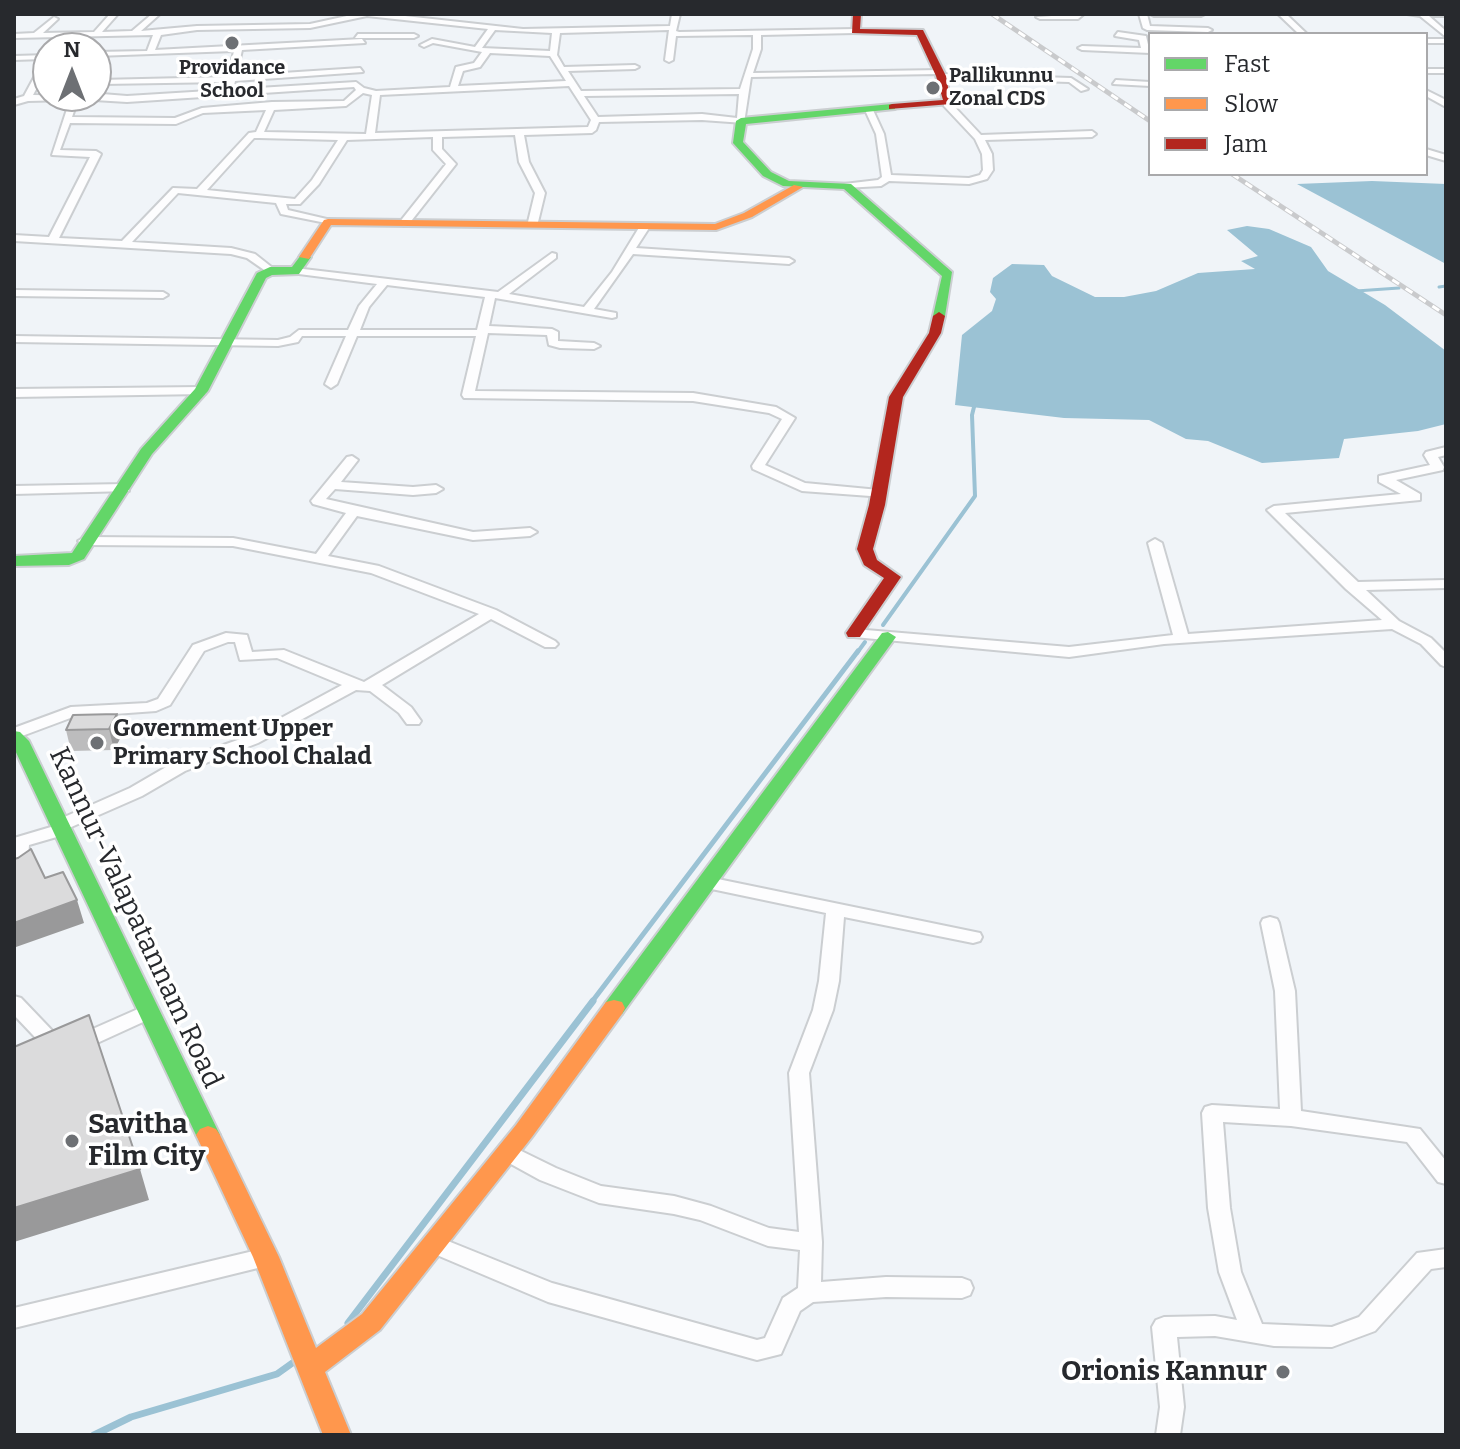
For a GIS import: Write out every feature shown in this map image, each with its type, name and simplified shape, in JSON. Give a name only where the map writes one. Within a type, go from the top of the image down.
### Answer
[{"type":"street","points":[[98,32],[114,14]]},
{"type":"street","points":[[133,34],[156,14]]},
{"type":"street","points":[[112,34],[310,26],[367,14],[556,31],[673,30],[757,34],[856,23],[920,32],[940,74],[947,104],[979,138],[987,154],[988,170],[984,177],[969,181],[887,178],[881,183],[798,187],[767,174],[741,148],[744,91],[757,49],[757,34]]},
{"type":"street","points":[[669,60],[676,14]]},
{"type":"street","points":[[1040,17],[1078,17],[1080,14]]},
{"type":"street","points":[[1143,14],[1147,28],[1209,32]]},
{"type":"street","points":[[1154,14],[1200,15],[1209,32]]},
{"type":"street","points":[[1282,14],[1301,32]]},
{"type":"street","points":[[1411,14],[1446,14]]},
{"type":"street","points":[[1422,14],[1446,38]]},
{"type":"street","points":[[40,32],[54,19]]},
{"type":"street","points":[[191,29],[198,19]]},
{"type":"street","points":[[67,120],[176,121],[202,111],[346,103],[359,87],[360,39],[345,19]]},
{"type":"street","points":[[453,89],[459,69],[477,65],[494,27]]},
{"type":"street","points":[[556,31],[553,54],[595,120]]},
{"type":"street","points":[[150,53],[158,33]]},
{"type":"street","points":[[1082,48],[1147,51],[1143,38],[1118,34]]},
{"type":"street","points":[[112,54],[414,36]]},
{"type":"street","points":[[424,45],[432,41],[484,51],[553,54]]},
{"type":"street","points":[[230,92],[239,48]]},
{"type":"street","points":[[562,69],[635,67]]},
{"type":"street","points":[[112,82],[231,79],[360,70]]},
{"type":"street","points":[[749,75],[940,74],[1071,80],[1084,89]]},
{"type":"street","points":[[1116,82],[1148,84]]},
{"type":"street","points":[[112,98],[359,87],[376,93],[571,83]]},
{"type":"street","points":[[27,98],[32,88]]},
{"type":"street","points":[[578,94],[744,91]]},
{"type":"street","points":[[370,135],[376,93]]},
{"type":"street","points":[[14,102],[32,98]]},
{"type":"street","points":[[595,120],[702,117],[741,121],[947,104]]},
{"type":"street","points":[[259,135],[272,105]]},
{"type":"street","points":[[869,110],[880,134],[887,178]]},
{"type":"street","points":[[53,239],[96,154],[55,153],[70,112]]},
{"type":"street","points":[[200,192],[252,135],[344,137],[588,131],[595,120]]},
{"type":"street","points":[[519,133],[524,162],[540,193],[533,222]]},
{"type":"street","points":[[404,223],[451,164],[438,150],[437,134]]},
{"type":"street","points":[[979,138],[1092,134]]},
{"type":"street","points":[[124,245],[176,190],[297,202],[306,195],[344,137]]},
{"type":"street","points":[[847,186],[948,275],[935,333],[896,397],[879,494],[865,549],[870,562],[893,577],[854,633],[1069,652],[1182,639],[1394,624]]},
{"type":"street","points":[[280,200],[284,212],[328,222],[533,222],[644,228],[716,227],[748,215],[798,187]]},
{"type":"street","points":[[295,271],[328,222]]},
{"type":"street","points":[[586,311],[644,228]]},
{"type":"street","points":[[14,238],[231,251],[251,256],[270,271]]},
{"type":"street","points":[[630,251],[789,261]]},
{"type":"street","points":[[552,256],[495,295],[468,395],[693,397],[772,410],[789,418],[758,466],[802,487],[879,494]]},
{"type":"street","points":[[14,561],[69,560],[78,556],[146,452],[201,391],[223,343],[261,276],[270,271],[295,271],[495,295],[612,315]]},
{"type":"street","points":[[331,384],[364,306],[385,281]]},
{"type":"street","points":[[14,293],[163,295]]},
{"type":"street","points":[[14,339],[278,343],[294,340],[299,333],[483,331],[552,332],[553,343],[594,346]]},
{"type":"street","points":[[14,393],[201,391]]},
{"type":"street","points":[[1446,451],[1430,455],[1438,467],[1384,479],[1415,497],[1274,510],[1351,586],[1394,624],[1426,641],[1446,662]]},
{"type":"street","points":[[352,460],[318,501],[473,536],[530,532]]},
{"type":"street","points":[[332,485],[413,491],[436,489]]},
{"type":"street","points":[[14,490],[124,488]]},
{"type":"street","points":[[320,558],[354,511]]},
{"type":"street","points":[[85,541],[233,542],[320,558],[413,581],[491,613],[550,644]]},
{"type":"street","points":[[1155,543],[1182,639]]},
{"type":"street","points":[[1351,586],[1446,584]]},
{"type":"street","points":[[14,735],[71,712],[150,708],[164,702],[198,648],[226,637],[242,638],[245,657],[279,653],[354,685],[374,686],[491,613]]},
{"type":"street","points":[[310,1368],[371,1322],[507,1152],[888,637]]},
{"type":"street","points":[[14,873],[18,873],[20,842],[60,828],[136,792],[179,767],[252,740],[354,685]]},
{"type":"street","points":[[374,686],[405,710],[413,721]]},
{"type":"street","name":"Kannur-Valapatannam Road","points":[[14,735],[20,741],[266,1257],[337,1435]]},
{"type":"street","points":[[708,883],[973,937]]},
{"type":"street","points":[[809,1293],[811,1242],[799,1073],[823,1010],[835,946],[836,909]]},
{"type":"street","points":[[1270,923],[1285,991],[1291,1118]]},
{"type":"street","points":[[14,1003],[60,1052],[147,1012]]},
{"type":"street","points":[[1253,1332],[1230,1272],[1219,1208],[1212,1113],[1291,1118],[1413,1135],[1446,1176]]},
{"type":"street","points":[[507,1152],[548,1174],[599,1194],[674,1205],[703,1212],[768,1237],[811,1242]]},
{"type":"street","points":[[433,1244],[548,1292],[757,1350],[773,1347],[791,1305],[809,1293],[886,1287],[962,1288]]},
{"type":"street","points":[[14,1318],[266,1257]]},
{"type":"street","points":[[1168,1435],[1172,1407],[1164,1327],[1215,1326],[1253,1332],[1332,1337],[1367,1324],[1425,1260],[1446,1258]]},
{"type":"water","points":[[1372,181],[1446,184],[1446,264],[1297,184]]},
{"type":"water","points":[[1247,226],[1269,229],[1311,247],[1328,271],[1385,305],[1446,351],[1446,424],[1418,431],[1344,439],[1339,458],[1262,463],[1208,441],[1186,439],[1149,420],[1064,418],[955,405],[962,335],[992,311],[996,299],[990,292],[993,278],[1012,264],[1044,265],[1052,276],[1095,297],[1124,297],[1156,291],[1198,273],[1255,269],[1241,261],[1258,256],[1227,230]]},
{"type":"building","points":[[117,714],[109,729],[66,730],[73,715]]},
{"type":"building","points":[[31,849],[45,878],[63,872],[77,900],[14,923],[14,859]]},
{"type":"building","name":"Savitha Film City","points":[[89,1015],[140,1169],[14,1208],[14,1047]]},
{"type":"waterway","points":[[1439,287],[1446,286]]},
{"type":"waterway","points":[[1356,291],[1399,288]]},
{"type":"waterway","points":[[883,625],[975,496],[972,415],[975,403]]},
{"type":"waterway","points":[[857,653],[865,642]]},
{"type":"waterway","points":[[591,1003],[858,651]]},
{"type":"waterway","points":[[348,1323],[593,1001]]},
{"type":"waterway","points":[[94,1435],[131,1417],[277,1374],[298,1359]]},
{"type":"railway","points":[[992,14],[1148,120]]},
{"type":"railway","points":[[1235,176],[1446,315]]},
{"type":"traffic: fast","points":[[892,107],[741,121],[738,143],[767,174],[787,184],[847,186],[948,275],[939,316]]},
{"type":"traffic: fast","points":[[14,561],[69,560],[78,556],[146,452],[201,391],[261,276],[270,271],[295,271],[305,257]]},
{"type":"traffic: fast","points":[[614,1008],[888,637]]},
{"type":"traffic: fast","points":[[14,736],[20,741],[208,1135]]},
{"type":"traffic: slow","points":[[305,257],[328,222],[716,227],[748,215],[798,187]]},
{"type":"traffic: slow","points":[[310,1368],[371,1322],[524,1131],[614,1008]]},
{"type":"traffic: slow","points":[[208,1135],[266,1257],[337,1435]]},
{"type":"traffic: jam","points":[[857,14],[855,31],[920,32],[941,76],[948,102],[892,107]]},
{"type":"traffic: jam","points":[[854,633],[893,577],[870,562],[865,549],[877,505],[896,397],[935,333],[939,316]]},
{"type":"place","name":"Providance School","points":[[232,43]]},
{"type":"place","name":"Pallikunnu Zonal CDS","points":[[933,88]]},
{"type":"place","name":"Government Upper Primary School Chalad","points":[[97,743]]},
{"type":"place","name":"Savitha Film City","points":[[72,1141]]},
{"type":"place","name":"Orionis Kannur","points":[[1283,1372]]}]
